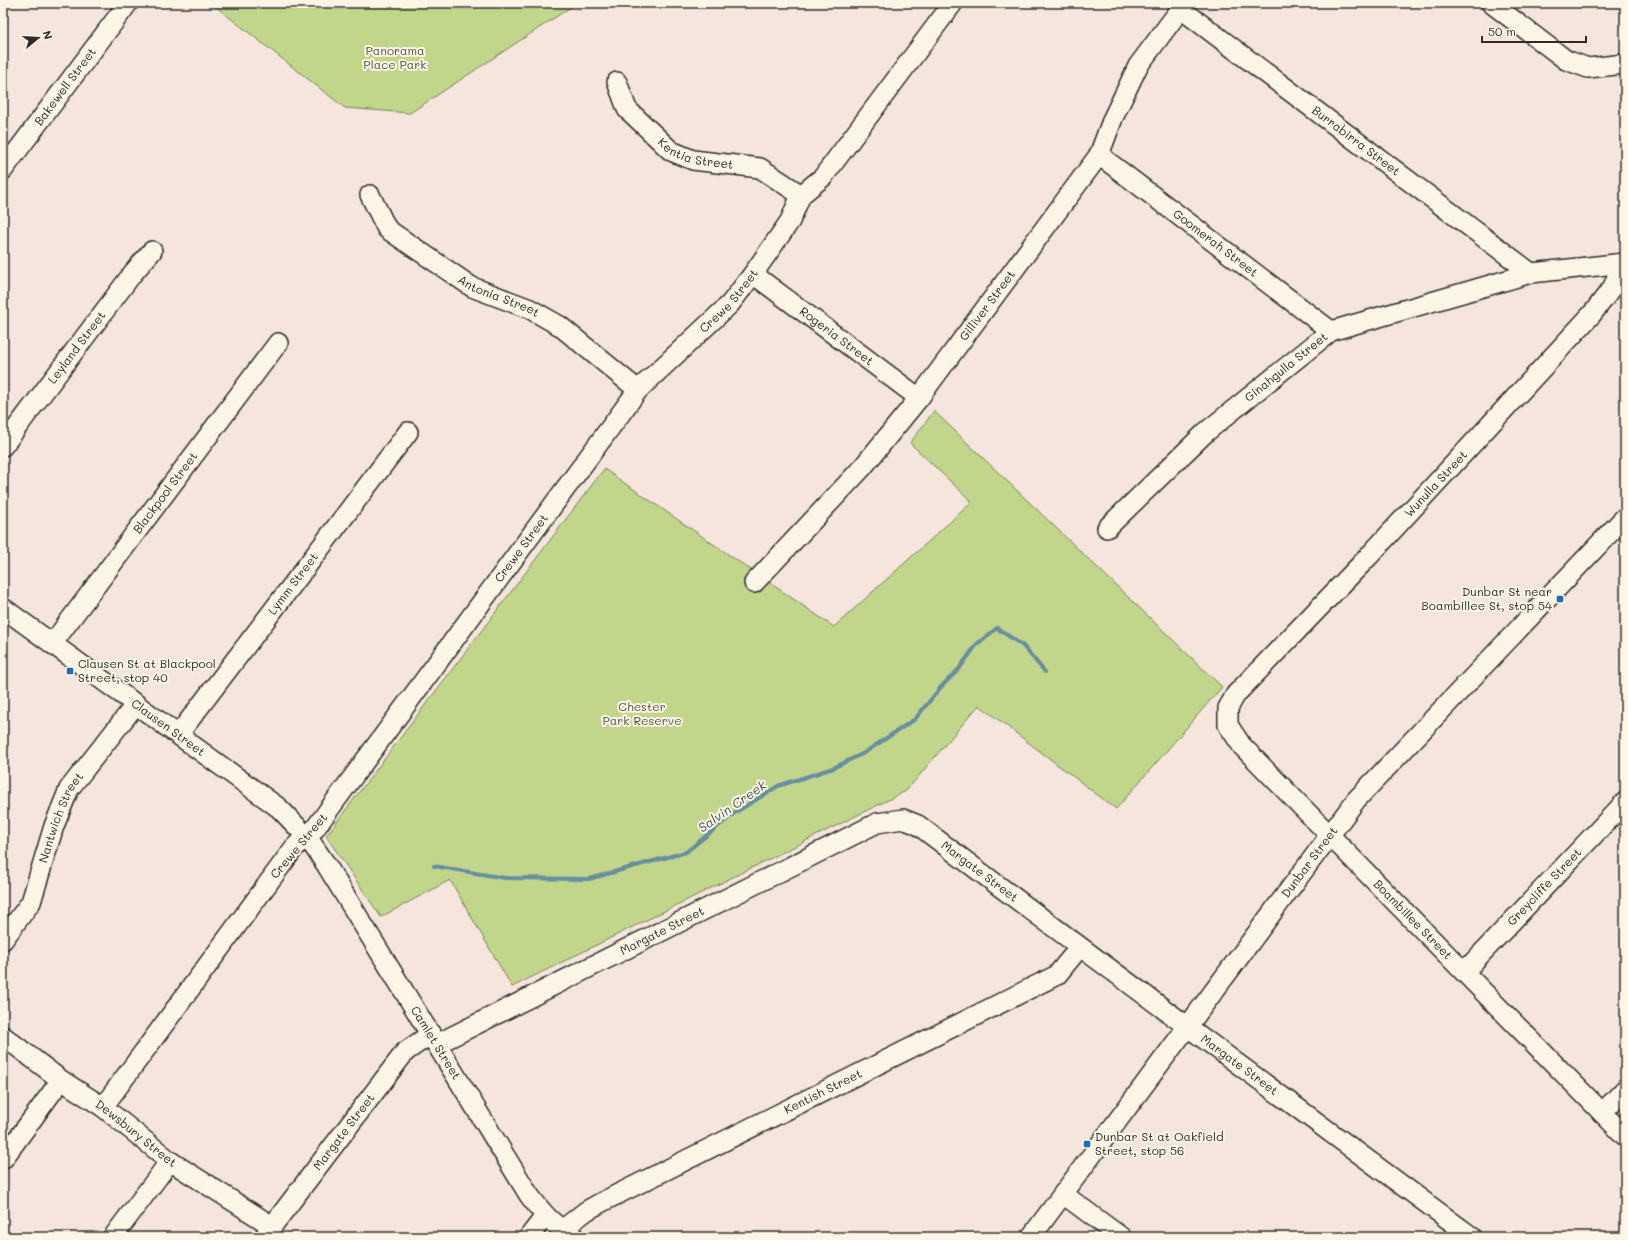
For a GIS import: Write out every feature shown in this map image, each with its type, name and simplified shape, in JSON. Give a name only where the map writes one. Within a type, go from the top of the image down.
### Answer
[{"type":"street","name":"Bakewell Street","points":[[3,170],[128,3]]},
{"type":"street","name":"Crewe Street","points":[[103,1107],[294,848],[308,838],[638,390],[730,304],[753,274],[790,220],[801,195],[823,177],[953,3]]},
{"type":"street","points":[[1491,3],[1566,60],[1588,68],[1625,64]]},
{"type":"street","name":"Gilliver Street","points":[[754,583],[862,468],[919,398],[1099,155],[1113,118],[1138,66],[1183,6]]},
{"type":"street","name":"Burrabirra Street","points":[[1183,6],[1531,273]]},
{"type":"street","name":"Kentia Street","points":[[617,82],[626,109],[671,151],[693,160],[760,168],[801,195]]},
{"type":"street","name":"Goomerah Street","points":[[1099,155],[1331,331]]},
{"type":"street","name":"Antonia Street","points":[[370,195],[387,229],[472,287],[530,309],[560,326],[638,390]]},
{"type":"street","name":"Leyland Street","points":[[3,446],[133,273],[152,251]]},
{"type":"street","name":"Ginahgulla Street","points":[[1107,528],[1206,432],[1331,331],[1531,273],[1621,263]]},
{"type":"street","name":"Wunulla Street","points":[[1236,694],[1369,556],[1592,314],[1613,286],[1621,263]]},
{"type":"street","name":"Rogeria Street","points":[[753,274],[919,398]]},
{"type":"street","name":"Blackpool Street","points":[[52,644],[278,343]]},
{"type":"street","name":"Lymm Street","points":[[178,735],[408,432]]},
{"type":"street","name":"Dunbar Street","points":[[1031,1237],[1356,800],[1625,517]]},
{"type":"street","name":"Clausen Street","points":[[3,608],[279,808],[308,838]]},
{"type":"street","name":"Boambillee Street","points":[[1236,694],[1228,708],[1228,725],[1242,746],[1625,1136]]},
{"type":"street","name":"Nantwich Street","points":[[3,940],[31,902],[54,826],[69,789],[136,704]]},
{"type":"street","name":"Greycliffe Street","points":[[1464,972],[1625,802]]},
{"type":"street","name":"Margate Street","points":[[268,1231],[405,1052],[877,823],[903,819],[918,825],[1079,948],[1188,1026],[1472,1237]]},
{"type":"street","name":"Camlet Street","points":[[308,838],[434,1039],[529,1195],[545,1216],[568,1234]]},
{"type":"street","name":"Kentish Street","points":[[568,1234],[586,1211],[602,1202],[1057,975],[1079,948]]},
{"type":"street","name":"Dewsbury Street","points":[[3,1036],[61,1080],[103,1107],[170,1161],[268,1231]]},
{"type":"street","points":[[3,1159],[61,1080]]},
{"type":"street","points":[[1602,1113],[1625,1089]]},
{"type":"street","points":[[113,1237],[170,1161]]},
{"type":"street","points":[[1063,1194],[1120,1237]]},
{"type":"street","points":[[529,1237],[545,1216]]},
{"type":"green space","name":"Panorama Place Park","points":[[211,3],[300,3],[306,7],[357,3],[577,3],[410,113],[345,108]]},
{"type":"green space","name":"Chester Park Reserve","points":[[934,411],[1222,687],[1116,809],[979,705],[906,791],[512,987],[450,880],[381,917],[326,836],[604,469],[834,627],[972,502],[910,443]]},
{"type":"waterway","name":"Salvin Creek","points":[[434,866],[505,878],[589,879],[686,852],[736,812],[778,786],[833,768],[864,753],[915,719],[941,687],[959,669],[977,644],[997,628],[1023,646],[1045,672]]},
{"type":"place","name":"Dunbar St near Boambillee St, stop 54","points":[[1560,599]]},
{"type":"place","name":"Clausen St at Blackpool Street, stop 40","points":[[70,671]]},
{"type":"place","name":"Dunbar St at Oakfield Street, stop 56","points":[[1087,1144]]}]
